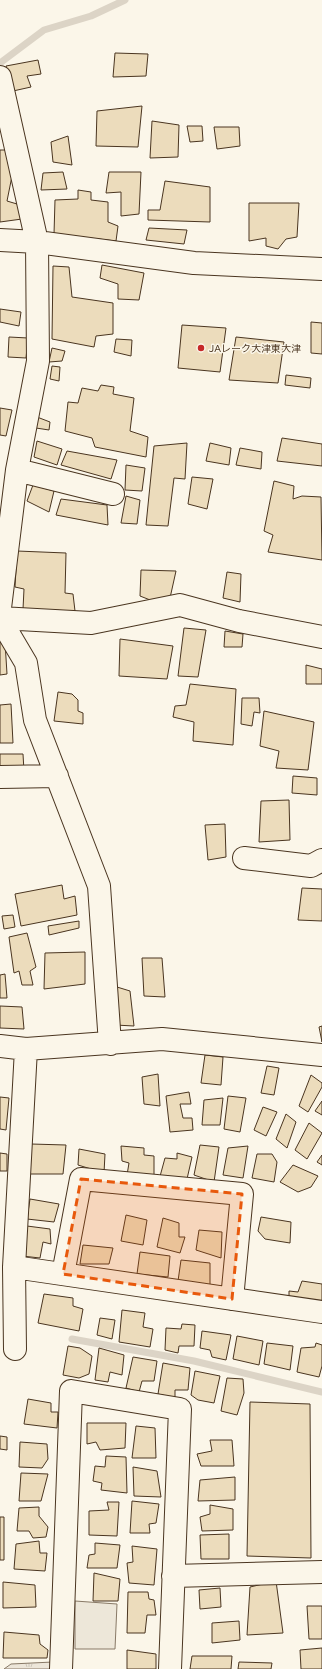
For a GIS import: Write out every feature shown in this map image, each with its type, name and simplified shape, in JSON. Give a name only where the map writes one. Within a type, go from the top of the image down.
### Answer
[{"type":"street","points":[[0,77],[37,242],[38,361],[17,470],[0,608]]},
{"type":"street","points":[[0,240],[37,242],[194,263],[322,269]]},
{"type":"street","points":[[17,470],[113,494]]},
{"type":"street","points":[[0,618],[91,623],[180,605],[239,621],[322,637]]},
{"type":"street","points":[[0,618],[26,663],[35,720],[99,886],[110,1044]]},
{"type":"street","points":[[0,777],[57,776]]},
{"type":"street","points":[[244,858],[311,866],[322,860]]},
{"type":"street","points":[[0,1046],[26,1049],[110,1044],[162,1038],[322,1055]]},
{"type":"street","points":[[15,1349],[14,1267],[26,1049]]},
{"type":"street","points":[[63,1274],[81,1179],[242,1194],[232,1299]]},
{"type":"street","points":[[14,1267],[322,1312]]},
{"type":"street","points":[[61,1669],[71,1391],[180,1409],[170,1669]]},
{"type":"street","points":[[173,1576],[322,1572]]},
{"type":"highlighted area","points":[[81,1179],[242,1194],[232,1299],[63,1274]]},
{"type":"green space","points":[[53,1662],[52,1669],[4,1669],[11,1664]]},
{"type":"shaded area","points":[[75,1601],[117,1604],[115,1649],[75,1649]]},
{"type":"building","points":[[115,53],[148,54],[146,76],[113,77]]},
{"type":"building","points":[[38,60],[41,74],[27,76],[31,87],[13,91],[6,66]]},
{"type":"building","points":[[142,106],[138,147],[96,146],[97,111]]},
{"type":"building","points":[[152,121],[179,125],[178,157],[150,158]]},
{"type":"building","points":[[187,126],[202,126],[203,141],[190,142]]},
{"type":"building","points":[[214,127],[239,127],[240,146],[217,149]]},
{"type":"building","points":[[68,136],[72,165],[53,162],[51,142]]},
{"type":"building","points":[[0,150],[7,150],[13,171],[7,201],[17,204],[23,210],[22,219],[0,222]]},
{"type":"building","points":[[63,172],[67,189],[41,190],[43,173]]},
{"type":"building","points":[[109,172],[141,172],[139,214],[121,216],[121,192],[106,193]]},
{"type":"building","points":[[165,181],[210,187],[210,222],[148,220],[148,210],[160,210]]},
{"type":"building","points":[[78,190],[91,192],[91,200],[108,202],[108,222],[118,226],[116,241],[54,234],[55,200],[78,199]]},
{"type":"building","points":[[249,203],[299,203],[297,237],[286,239],[278,249],[266,246],[266,238],[249,241]]},
{"type":"building","points":[[149,228],[187,230],[184,244],[146,240]]},
{"type":"building","points":[[102,265],[144,273],[139,300],[118,299],[118,284],[100,278]]},
{"type":"building","points":[[53,266],[69,267],[72,297],[113,303],[113,334],[96,336],[94,347],[52,339]]},
{"type":"building","points":[[0,309],[21,312],[19,326],[0,322]]},
{"type":"building","points":[[311,322],[322,323],[322,354],[311,353]]},
{"type":"building","name":"JAレーク大津東大津","points":[[182,325],[226,328],[220,372],[178,368]]},
{"type":"building","points":[[9,337],[28,338],[26,358],[8,357]]},
{"type":"building","points":[[236,337],[284,342],[278,383],[229,380]]},
{"type":"building","points":[[116,339],[132,340],[131,356],[114,352]]},
{"type":"building","points":[[52,348],[65,351],[62,361],[49,362]]},
{"type":"building","points":[[52,366],[60,367],[59,381],[50,379]]},
{"type":"building","points":[[286,375],[311,378],[310,388],[285,385]]},
{"type":"building","points":[[101,385],[114,387],[113,394],[134,398],[130,431],[148,437],[146,457],[95,447],[92,438],[65,431],[68,402],[78,403],[82,388],[98,391]]},
{"type":"building","points":[[0,408],[12,410],[6,436],[0,435]]},
{"type":"building","points":[[37,417],[50,422],[49,430],[36,428]]},
{"type":"building","points":[[282,438],[322,444],[322,466],[277,461]]},
{"type":"building","points":[[37,441],[62,449],[57,465],[34,457]]},
{"type":"building","points":[[187,443],[185,479],[174,478],[168,526],[146,525],[154,446]]},
{"type":"building","points":[[210,443],[231,448],[229,465],[206,461]]},
{"type":"building","points":[[240,448],[262,452],[261,469],[236,465]]},
{"type":"building","points":[[67,451],[117,460],[111,479],[61,465]]},
{"type":"building","points":[[126,465],[145,468],[142,491],[125,490]]},
{"type":"building","points":[[192,477],[213,479],[207,509],[188,504]]},
{"type":"building","points":[[274,481],[294,486],[293,499],[302,496],[321,497],[322,560],[268,552],[273,535],[264,531]]},
{"type":"building","points":[[33,485],[54,491],[49,512],[27,501]]},
{"type":"building","points":[[126,496],[140,500],[137,524],[121,523]]},
{"type":"building","points":[[61,499],[107,505],[108,525],[56,515]]},
{"type":"building","points":[[17,551],[66,553],[65,593],[73,594],[75,611],[23,609],[24,589],[15,587]]},
{"type":"building","points":[[141,570],[176,571],[168,607],[140,596]]},
{"type":"building","points":[[227,572],[241,574],[240,602],[223,598]]},
{"type":"building","points":[[184,628],[206,630],[198,677],[178,676]]},
{"type":"building","points":[[225,631],[243,634],[242,647],[224,647]]},
{"type":"building","points":[[120,639],[173,646],[167,679],[119,676]]},
{"type":"building","points":[[0,642],[5,642],[7,674],[0,675]]},
{"type":"building","points":[[306,665],[322,669],[322,684],[306,684]]},
{"type":"building","points":[[190,684],[236,689],[233,745],[193,741],[194,722],[173,717],[175,706],[186,705]]},
{"type":"building","points":[[58,692],[72,694],[78,700],[78,711],[83,713],[83,724],[54,721]]},
{"type":"building","points":[[242,698],[259,698],[260,713],[254,712],[252,726],[241,724]]},
{"type":"building","points":[[11,704],[13,743],[0,743],[0,705]]},
{"type":"building","points":[[264,711],[314,722],[308,770],[276,768],[279,751],[260,746]]},
{"type":"building","points":[[0,754],[23,754],[24,771],[0,769]]},
{"type":"building","points":[[293,776],[317,778],[317,795],[292,793]]},
{"type":"building","points":[[289,800],[290,840],[259,842],[261,801]]},
{"type":"building","points":[[225,824],[226,857],[208,860],[205,825]]},
{"type":"building","points":[[62,885],[64,899],[75,896],[77,915],[21,926],[15,894]]},
{"type":"building","points":[[302,888],[322,889],[322,921],[298,920]]},
{"type":"building","points":[[13,915],[15,927],[4,929],[2,916]]},
{"type":"building","points":[[79,921],[79,928],[49,935],[48,926]]},
{"type":"building","points":[[27,933],[36,967],[30,971],[33,985],[22,985],[19,971],[14,973],[9,937]]},
{"type":"building","points":[[85,952],[85,984],[44,989],[45,953]]},
{"type":"building","points":[[142,958],[162,958],[165,997],[144,996]]},
{"type":"building","points":[[5,974],[7,998],[0,998],[0,975]]},
{"type":"building","points":[[117,987],[130,991],[134,1026],[115,1025]]},
{"type":"building","points":[[0,1006],[22,1007],[24,1029],[0,1028]]},
{"type":"building","points":[[322,1026],[322,1042],[319,1027]]},
{"type":"building","points":[[205,1055],[223,1057],[221,1085],[201,1083]]},
{"type":"building","points":[[267,1066],[279,1068],[274,1095],[261,1093]]},
{"type":"building","points":[[158,1074],[160,1106],[144,1104],[142,1077]]},
{"type":"building","points":[[311,1075],[322,1083],[322,1087],[308,1112],[299,1106]]},
{"type":"building","points":[[189,1092],[191,1104],[180,1104],[183,1118],[192,1118],[193,1130],[170,1132],[166,1096]]},
{"type":"building","points":[[228,1096],[246,1098],[240,1132],[224,1129]]},
{"type":"building","points":[[0,1097],[9,1098],[6,1130],[0,1129]]},
{"type":"building","points":[[223,1098],[220,1125],[202,1125],[204,1100]]},
{"type":"building","points":[[322,1101],[322,1115],[315,1111]]},
{"type":"building","points":[[263,1107],[277,1112],[266,1136],[254,1130]]},
{"type":"building","points":[[286,1114],[296,1122],[287,1148],[276,1139]]},
{"type":"building","points":[[309,1123],[322,1133],[307,1159],[295,1150]]},
{"type":"building","points":[[31,1144],[66,1145],[63,1174],[29,1174]]},
{"type":"building","points":[[200,1145],[219,1147],[214,1182],[194,1175]]},
{"type":"building","points":[[121,1146],[144,1148],[144,1155],[154,1156],[154,1176],[127,1175],[129,1163],[122,1161]]},
{"type":"building","points":[[248,1146],[243,1178],[223,1175],[228,1148]]},
{"type":"building","points":[[79,1149],[105,1154],[104,1173],[78,1165]]},
{"type":"building","points":[[0,1153],[7,1154],[7,1171],[0,1171]]},
{"type":"building","points":[[177,1153],[192,1157],[187,1179],[159,1180],[165,1158],[177,1159]]},
{"type":"building","points":[[257,1154],[272,1154],[277,1162],[274,1182],[252,1178]]},
{"type":"building","points":[[322,1155],[322,1165],[317,1162]]},
{"type":"building","points":[[293,1165],[318,1176],[311,1187],[298,1192],[280,1182]]},
{"type":"building","points":[[30,1199],[59,1204],[54,1222],[27,1219]]},
{"type":"building","points":[[126,1215],[147,1220],[143,1245],[121,1241]]},
{"type":"building","points":[[261,1217],[291,1222],[290,1243],[265,1239],[258,1231]]},
{"type":"building","points":[[163,1218],[179,1223],[179,1237],[185,1237],[180,1253],[157,1247]]},
{"type":"building","points":[[27,1226],[50,1229],[51,1244],[43,1242],[40,1258],[22,1256]]},
{"type":"building","points":[[199,1230],[222,1232],[221,1258],[196,1250]]},
{"type":"building","points":[[83,1245],[113,1248],[109,1264],[80,1264]]},
{"type":"building","points":[[140,1252],[170,1256],[168,1277],[137,1274]]},
{"type":"building","points":[[181,1260],[210,1263],[210,1285],[178,1281]]},
{"type":"building","points":[[302,1281],[322,1284],[322,1304],[289,1300],[289,1291],[298,1292]]},
{"type":"building","points":[[44,1294],[73,1298],[73,1306],[83,1309],[79,1331],[38,1323]]},
{"type":"building","points":[[122,1310],[145,1313],[143,1327],[153,1329],[150,1347],[119,1342]]},
{"type":"building","points":[[100,1318],[115,1320],[112,1339],[97,1335]]},
{"type":"building","points":[[182,1324],[195,1325],[194,1346],[179,1346],[178,1353],[165,1350],[166,1328],[181,1329]]},
{"type":"building","points":[[202,1331],[231,1335],[226,1360],[212,1357],[210,1350],[200,1348]]},
{"type":"building","points":[[237,1336],[263,1341],[259,1365],[233,1359]]},
{"type":"building","points":[[267,1343],[293,1346],[290,1370],[264,1364]]},
{"type":"building","points":[[316,1343],[322,1345],[322,1366],[319,1377],[297,1372],[301,1348],[315,1347]]},
{"type":"building","points":[[68,1346],[80,1348],[92,1356],[89,1374],[79,1378],[63,1375]]},
{"type":"building","points":[[99,1348],[124,1355],[122,1375],[110,1372],[108,1382],[95,1380]]},
{"type":"building","points":[[133,1357],[157,1361],[154,1381],[142,1381],[139,1392],[126,1388]]},
{"type":"building","points":[[163,1363],[190,1368],[188,1390],[175,1390],[175,1398],[158,1394]]},
{"type":"building","points":[[195,1371],[220,1376],[214,1403],[198,1400],[191,1395]]},
{"type":"building","points":[[227,1378],[243,1379],[244,1393],[237,1415],[221,1411]]},
{"type":"building","points":[[28,1399],[51,1403],[51,1412],[58,1412],[57,1428],[24,1424]]},
{"type":"building","points":[[250,1402],[310,1404],[311,1558],[247,1556]]},
{"type":"building","points":[[87,1423],[126,1423],[125,1448],[100,1450],[96,1442],[87,1444]]},
{"type":"building","points":[[136,1426],[155,1428],[156,1458],[132,1458]]},
{"type":"building","points":[[0,1436],[7,1437],[7,1450],[0,1449]]},
{"type":"building","points":[[210,1440],[232,1440],[234,1466],[201,1466],[197,1454],[212,1451]]},
{"type":"building","points":[[20,1442],[47,1444],[48,1459],[42,1468],[19,1467]]},
{"type":"building","points":[[106,1456],[126,1457],[127,1493],[101,1490],[102,1483],[93,1481],[95,1466],[105,1467]]},
{"type":"building","points":[[133,1467],[157,1471],[161,1497],[134,1496]]},
{"type":"building","points":[[21,1473],[48,1474],[41,1501],[19,1501]]},
{"type":"building","points":[[235,1477],[235,1500],[198,1501],[200,1480]]},
{"type":"building","points":[[132,1501],[159,1504],[156,1523],[149,1524],[150,1533],[130,1533]]},
{"type":"building","points":[[107,1502],[119,1502],[117,1536],[89,1535],[89,1511],[109,1510]]},
{"type":"building","points":[[210,1505],[233,1509],[233,1530],[202,1531],[200,1517],[210,1514]]},
{"type":"building","points":[[39,1507],[39,1516],[48,1527],[46,1537],[33,1538],[29,1531],[17,1531],[19,1508]]},
{"type":"building","points":[[0,1517],[4,1517],[4,1560],[0,1560]]},
{"type":"building","points":[[229,1534],[229,1559],[201,1559],[200,1535]]},
{"type":"building","points":[[39,1541],[40,1553],[47,1553],[45,1571],[14,1569],[16,1544]]},
{"type":"building","points":[[95,1543],[120,1545],[117,1568],[87,1568],[89,1555],[95,1554]]},
{"type":"building","points":[[132,1546],[157,1549],[154,1585],[129,1583],[127,1563],[133,1562]]},
{"type":"building","points":[[94,1573],[120,1579],[118,1601],[93,1601]]},
{"type":"building","points":[[276,1581],[283,1633],[247,1635],[250,1587]]},
{"type":"building","points":[[3,1582],[35,1585],[36,1607],[3,1608]]},
{"type":"building","points":[[220,1588],[221,1607],[200,1609],[199,1590]]},
{"type":"building","points":[[128,1592],[148,1592],[149,1599],[154,1600],[156,1615],[147,1615],[145,1633],[127,1633]]},
{"type":"building","points":[[307,1606],[322,1606],[322,1639],[309,1639]]},
{"type":"building","points":[[239,1621],[240,1640],[212,1643],[212,1623]]},
{"type":"building","points":[[4,1632],[39,1635],[40,1644],[48,1650],[47,1658],[3,1658]]},
{"type":"building","points":[[322,1648],[322,1669],[301,1669],[300,1650]]},
{"type":"building","points":[[127,1650],[156,1654],[156,1669],[127,1669]]},
{"type":"building","points":[[192,1656],[232,1656],[231,1669],[190,1669]]},
{"type":"building","points":[[239,1662],[272,1663],[271,1669],[238,1669]]},
{"type":"waterway","points":[[0,63],[44,30],[91,16],[125,0]]},
{"type":"waterway","points":[[72,1339],[194,1361],[322,1392]]},
{"type":"place","name":"JAレーク大津東大津","points":[[201,348]]}]
